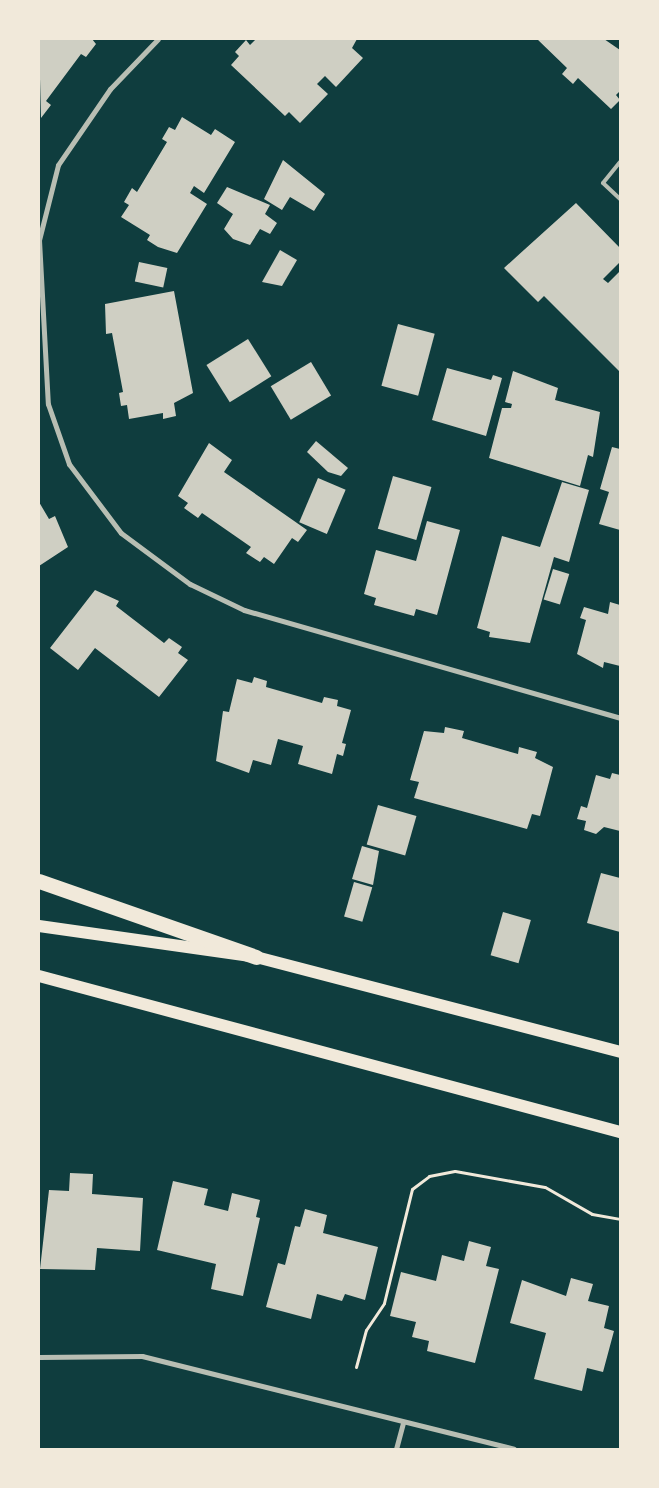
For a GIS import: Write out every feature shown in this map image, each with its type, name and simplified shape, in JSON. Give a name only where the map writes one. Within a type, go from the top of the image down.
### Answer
[{"type":"highway","points":[[39,881],[256,957]]},
{"type":"main road","points":[[39,926],[256,957],[620,1052]]},
{"type":"main road","points":[[39,976],[620,1132]]},
{"type":"street","points":[[158,39],[110,89],[58,165],[39,240],[48,404],[69,464],[129,539],[190,584],[244,610],[620,718]]},
{"type":"street","points":[[39,1356],[142,1356],[403,1423],[514,1449]]},
{"type":"street","points":[[396,1449],[403,1423]]},
{"type":"lane","points":[[620,162],[603,183],[620,199]]},
{"type":"path","points":[[356,1367],[366,1330],[384,1303],[412,1189],[429,1176],[455,1171],[545,1187],[592,1214],[620,1219]]},
{"type":"building","points":[[39,39],[92,39],[96,44],[86,57],[81,54],[46,101],[51,105],[41,118]]},
{"type":"building","points":[[256,39],[357,39],[352,48],[363,58],[336,87],[325,76],[317,84],[328,94],[300,123],[289,112],[285,116],[231,65],[239,56],[235,52],[246,40],[250,45]]},
{"type":"building","points":[[537,39],[604,39],[620,50],[620,91],[616,95],[620,100],[611,109],[578,78],[573,84],[562,74],[567,68]]},
{"type":"building","points":[[182,117],[211,135],[215,129],[235,142],[204,193],[194,186],[190,193],[207,204],[177,253],[158,247],[147,240],[150,235],[121,217],[129,205],[124,202],[132,188],[137,192],[167,142],[162,139],[169,127],[175,130]]},
{"type":"building","points":[[283,160],[325,194],[314,211],[290,197],[282,210],[264,199]]},
{"type":"building","points":[[227,187],[270,205],[265,214],[277,223],[270,234],[260,229],[250,245],[233,239],[224,229],[233,214],[217,203]]},
{"type":"building","points":[[576,203],[620,248],[620,262],[603,279],[608,283],[620,271],[620,372],[544,296],[538,302],[504,268]]},
{"type":"building","points":[[280,250],[297,260],[282,286],[262,282]]},
{"type":"building","points":[[139,262],[167,268],[163,288],[135,282]]},
{"type":"building","points":[[174,291],[193,393],[174,403],[176,416],[163,419],[163,413],[129,419],[127,405],[121,406],[119,393],[123,392],[112,333],[106,334],[105,304]]},
{"type":"building","points":[[398,324],[435,334],[418,396],[381,386]]},
{"type":"building","points":[[248,339],[271,376],[230,402],[206,365]]},
{"type":"building","points":[[311,362],[331,395],[291,420],[271,386]]},
{"type":"building","points":[[447,368],[491,380],[493,375],[502,378],[486,436],[432,420]]},
{"type":"building","points":[[513,371],[558,388],[555,400],[600,412],[593,457],[588,455],[580,486],[489,458],[502,408],[511,408],[512,404],[505,402]]},
{"type":"building","points":[[316,441],[348,468],[341,476],[328,472],[307,452]]},
{"type":"building","points":[[209,443],[232,460],[224,472],[307,530],[298,542],[292,538],[274,564],[264,557],[260,562],[246,553],[251,547],[202,513],[198,518],[184,508],[188,503],[178,496]]},
{"type":"building","points":[[612,447],[620,449],[620,530],[599,524],[609,492],[600,489]]},
{"type":"building","points":[[393,476],[431,487],[416,540],[378,529]]},
{"type":"building","points":[[318,478],[346,490],[327,534],[299,522]]},
{"type":"building","points":[[562,482],[589,490],[569,562],[554,557],[530,643],[489,637],[490,632],[477,628],[502,536],[540,547]]},
{"type":"building","points":[[39,502],[49,519],[55,516],[68,547],[39,566]]},
{"type":"building","points":[[427,521],[460,530],[437,615],[416,609],[414,616],[374,605],[376,598],[364,594],[376,550],[416,561]]},
{"type":"building","points":[[553,569],[569,574],[560,605],[544,600]]},
{"type":"building","points":[[95,590],[119,601],[116,606],[164,643],[169,638],[182,647],[178,653],[188,660],[159,697],[95,648],[78,670],[50,648]]},
{"type":"building","points":[[610,602],[620,605],[620,666],[604,662],[603,668],[577,654],[586,620],[580,618],[584,607],[608,614]]},
{"type":"building","points":[[254,677],[267,681],[266,687],[322,703],[324,697],[338,700],[337,706],[351,710],[342,743],[346,744],[343,756],[337,754],[332,774],[298,764],[303,746],[278,739],[271,765],[253,760],[249,773],[216,761],[223,711],[229,712],[237,679],[252,683]]},
{"type":"building","points":[[445,727],[464,731],[462,738],[518,754],[519,747],[537,752],[535,758],[553,767],[540,816],[532,814],[527,829],[414,798],[419,782],[410,780],[424,731],[444,733]]},
{"type":"building","points":[[612,773],[620,775],[620,831],[604,827],[596,834],[584,830],[586,821],[577,819],[581,806],[587,808],[596,775],[610,779]]},
{"type":"building","points":[[378,805],[416,816],[405,855],[367,844]]},
{"type":"building","points":[[362,846],[379,851],[373,885],[352,879]]},
{"type":"building","points":[[601,873],[620,878],[620,932],[587,923]]},
{"type":"building","points":[[354,882],[372,887],[362,922],[344,917]]},
{"type":"building","points":[[503,912],[531,920],[518,963],[491,955]]},
{"type":"building","points":[[70,1173],[93,1174],[92,1194],[143,1198],[140,1251],[97,1248],[95,1270],[40,1269],[49,1190],[69,1191]]},
{"type":"building","points":[[173,1181],[208,1189],[204,1205],[228,1211],[232,1193],[260,1200],[256,1217],[260,1218],[243,1296],[211,1289],[216,1264],[157,1250]]},
{"type":"building","points":[[305,1209],[327,1215],[323,1233],[378,1247],[365,1300],[345,1294],[342,1301],[317,1294],[311,1319],[266,1307],[278,1263],[285,1265],[295,1226],[300,1227]]},
{"type":"building","points":[[469,1241],[491,1247],[486,1266],[499,1269],[475,1363],[427,1351],[429,1341],[412,1337],[416,1322],[390,1316],[401,1272],[436,1281],[442,1255],[464,1261]]},
{"type":"building","points":[[571,1278],[593,1284],[588,1301],[609,1306],[604,1328],[614,1331],[603,1372],[587,1368],[582,1391],[534,1379],[546,1333],[510,1323],[522,1280],[566,1296]]}]
